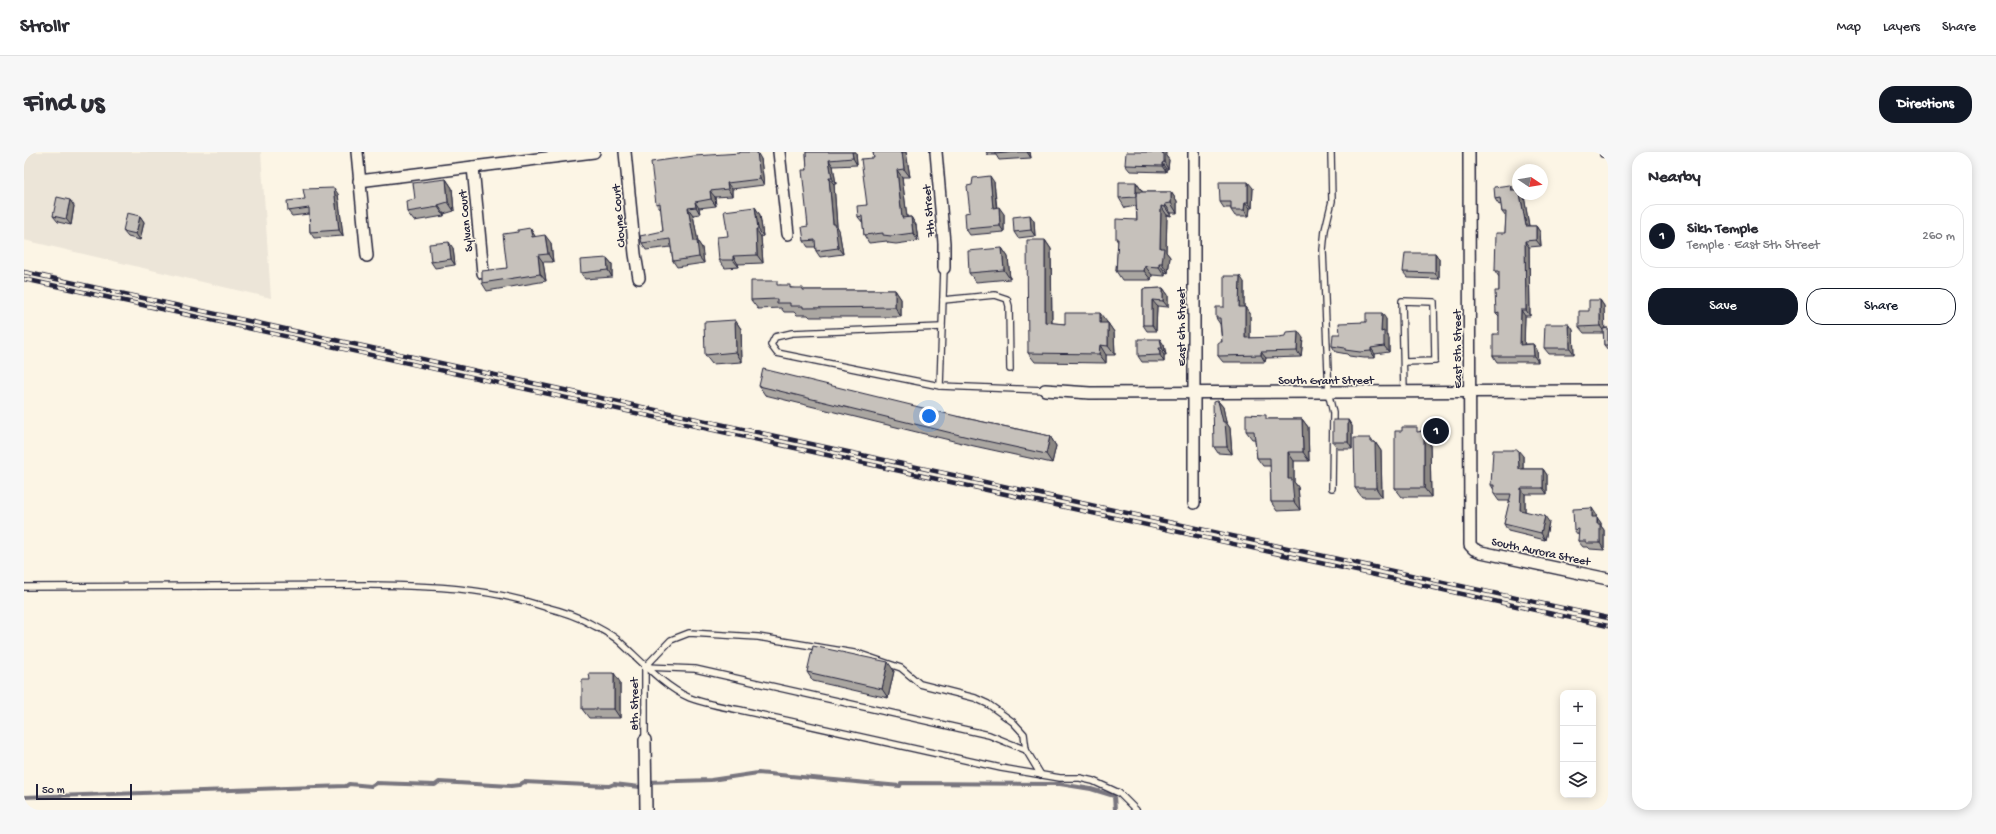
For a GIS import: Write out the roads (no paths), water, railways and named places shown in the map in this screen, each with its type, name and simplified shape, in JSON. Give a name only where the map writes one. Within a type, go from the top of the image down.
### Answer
[{"type":"street","points":[[357,152],[367,256]]},
{"type":"street","points":[[359,181],[594,152]]},
{"type":"street","name":"Cloyne Court","points":[[625,152],[634,254],[639,278]]},
{"type":"street","points":[[779,152],[788,234]]},
{"type":"street","name":"7th Street","points":[[936,152],[944,268]]},
{"type":"street","name":"East 6th Street","points":[[1194,152],[1194,503]]},
{"type":"street","name":"East 5th Street","points":[[1469,152],[1470,545]]},
{"type":"street","name":"Sylvan Court","points":[[473,167],[483,273]]},
{"type":"street","name":"South Grant Street","points":[[1045,390],[1090,393],[1608,391]]},
{"type":"street","name":"South Aurora Street","points":[[1470,545],[1474,549],[1481,552],[1608,579]]},
{"type":"street","points":[[645,740],[646,810]]},
{"type":"lane","points":[[1331,152],[1332,201],[1325,230],[1324,250],[1329,392],[1332,413],[1332,488]]},
{"type":"lane","points":[[940,386],[944,268]]},
{"type":"lane","points":[[943,300],[995,296],[1007,300],[1009,306],[1010,369]]},
{"type":"lane","points":[[1404,362],[1435,361],[1434,302],[1402,302],[1404,392]]},
{"type":"lane","points":[[942,327],[792,333],[775,337],[771,345],[776,352],[940,386],[1045,390]]},
{"type":"lane","points":[[24,587],[369,585],[421,586],[481,590],[518,598],[562,612],[589,623],[618,641],[645,667],[689,698],[715,706],[740,710],[1001,768],[1066,779],[1080,778],[1093,781],[1119,793],[1136,810]]},
{"type":"lane","points":[[645,667],[671,640],[689,633],[724,633],[765,638],[860,654],[901,668],[920,684],[974,698],[988,704],[1019,728],[1024,734],[1026,750],[1041,775]]},
{"type":"lane","points":[[645,667],[695,668],[989,735],[1026,750]]},
{"type":"lane","name":"8th Street","points":[[645,667],[645,740]]},
{"type":"waterway","points":[[24,797],[346,786],[349,784],[371,786],[376,783],[435,785],[439,782],[511,786],[519,785],[524,782],[609,786],[614,784],[640,787],[646,782],[711,780],[758,773],[900,786],[901,783],[1060,784],[1091,789],[1114,796],[1115,810]]},
{"type":"railway","points":[[24,272],[1608,618]]},
{"type":"railway","points":[[24,279],[1608,626]]},
{"type":"place","name":"Sikh Temple","points":[[1436,431]]}]
